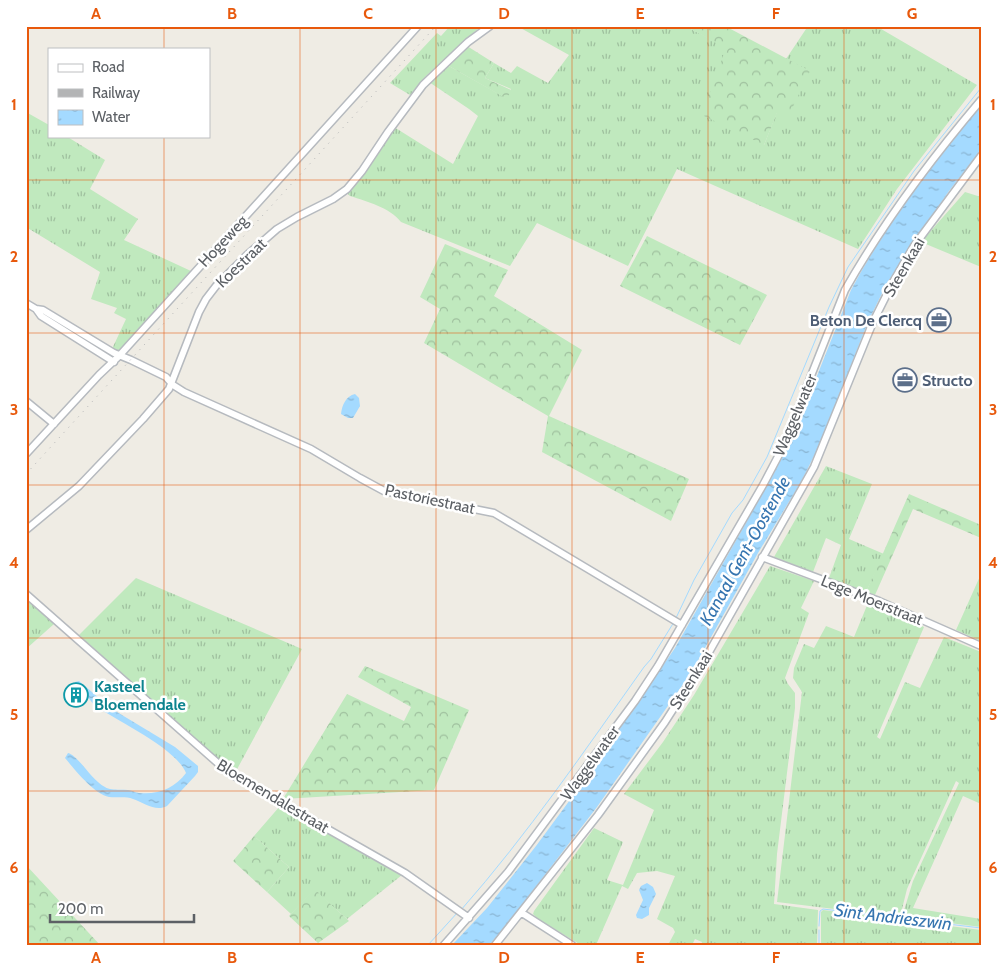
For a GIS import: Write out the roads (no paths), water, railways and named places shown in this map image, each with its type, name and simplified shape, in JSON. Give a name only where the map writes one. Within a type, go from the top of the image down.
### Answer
[{"type":"street","name":"Hogeweg","points":[[26,454],[116,359],[418,26]]},
{"type":"street","name":"Koestraat","points":[[26,530],[79,486],[152,410],[169,389],[203,305],[216,286],[277,229],[333,199],[347,189],[362,172],[388,132],[423,85],[468,42],[490,26]]},
{"type":"street","name":"Waggelwater","points":[[444,945],[508,872],[635,701],[658,666],[677,623],[763,485],[782,449],[845,290],[905,198],[951,135],[981,100]]},
{"type":"street","name":"Steenkaai","points":[[495,945],[598,815],[664,722],[704,661],[814,467],[873,322],[894,282],[914,246],[981,156]]},
{"type":"street","name":"Pastoriestraat","points":[[26,303],[36,309],[41,316],[70,329],[116,359],[142,365],[166,377],[184,392],[310,449],[376,487],[401,495],[494,514],[677,623]]},
{"type":"street","points":[[26,401],[54,424]]},
{"type":"street","name":"Lege Moerstraat","points":[[762,557],[879,601],[981,646]]},
{"type":"street","name":"Bloemendalestraat","points":[[26,594],[229,774],[405,873],[469,918]]},
{"type":"street","points":[[522,913],[572,945]]},
{"type":"water","name":"Kanaal Gent-Oostende","points":[[981,105],[981,150],[949,191],[887,283],[868,322],[818,448],[801,482],[758,553],[691,673],[597,807],[505,927],[489,945],[452,945],[487,908],[536,846],[578,789],[675,648],[772,477],[794,434],[851,290],[895,218]]},
{"type":"water","points":[[355,394],[359,398],[360,406],[353,418],[348,418],[341,414],[342,407],[347,399]]},
{"type":"water","points":[[79,681],[112,709],[175,747],[198,766],[198,772],[195,776],[167,806],[158,808],[130,798],[103,795],[85,781],[65,758],[68,753],[72,755],[100,784],[107,788],[129,790],[138,793],[159,792],[177,783],[186,773],[171,754],[159,745],[94,705],[87,696],[74,686],[75,682]]},
{"type":"water","points":[[647,883],[653,887],[656,894],[649,908],[649,915],[642,919],[637,918],[636,915],[643,900],[639,890],[641,886]]},
{"type":"waterway","points":[[676,618],[694,580],[732,513],[743,500],[767,457],[829,307],[848,267],[914,171],[981,88]]},
{"type":"waterway","points":[[461,910],[510,852],[556,791],[651,659],[674,622]]},
{"type":"waterway","name":"Sint Andrieszwin","points":[[819,926],[820,911],[823,909],[981,928]]},
{"type":"waterway","points":[[428,945],[458,912]]},
{"type":"waterway","name":"Sint Andrieszwin","points":[[819,930],[819,945]]},
{"type":"railway","points":[[26,474],[436,26]]},
{"type":"place","name":"Beton De Clercq","points":[[939,320]]},
{"type":"place","name":"Structo","points":[[905,380]]},
{"type":"place","name":"Kasteel Bloemendale","points":[[76,695]]}]
